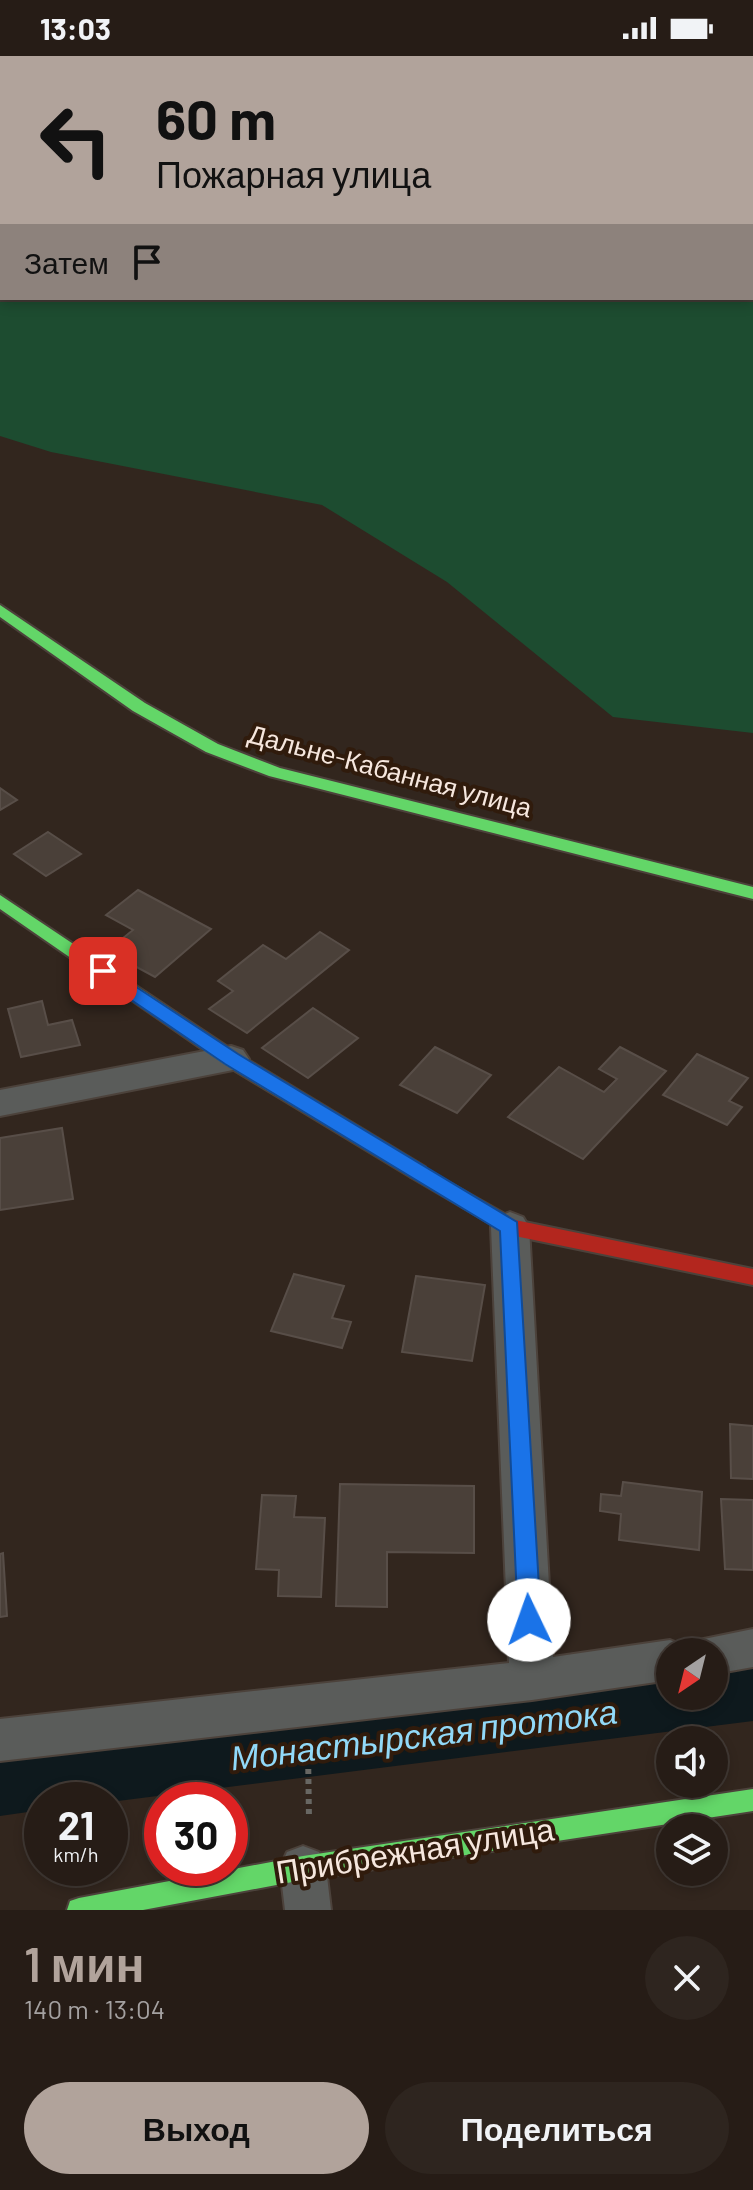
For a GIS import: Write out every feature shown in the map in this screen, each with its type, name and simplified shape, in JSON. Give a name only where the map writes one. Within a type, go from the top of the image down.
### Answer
[{"type":"street","name":"Дальне-Кабанная улица","points":[[0,610],[139,707],[212,748],[275,772],[753,893]]},
{"type":"street","points":[[0,901],[231,1059],[510,1227],[753,1277]]},
{"type":"street","points":[[0,1103],[231,1059]]},
{"type":"street","points":[[510,1227],[532,1680]]},
{"type":"street","points":[[728,1652],[753,1648]]},
{"type":"street","points":[[0,1740],[532,1680],[656,1662]]},
{"type":"street","name":"Прибрежная улица","points":[[79,1910],[305,1889],[753,1800]]},
{"type":"path","points":[[306,1704],[311,1806]]},
{"type":"green space","points":[[0,300],[753,300],[753,733],[613,717],[447,582],[322,505],[51,452],[0,436]]},
{"type":"building","points":[[0,788],[17,800],[0,810]]},
{"type":"building","points":[[48,832],[81,854],[46,876],[14,854]]},
{"type":"building","points":[[138,890],[211,929],[155,977],[107,951],[133,930],[106,915]]},
{"type":"building","points":[[320,932],[349,950],[247,1033],[209,1009],[233,991],[218,981],[263,945],[286,959]]},
{"type":"building","points":[[42,1001],[48,1025],[72,1020],[80,1045],[21,1057],[8,1009]]},
{"type":"building","points":[[313,1008],[358,1038],[308,1078],[262,1048]]},
{"type":"building","points":[[435,1047],[491,1075],[457,1113],[400,1085]]},
{"type":"building","points":[[620,1047],[666,1071],[583,1159],[508,1117],[559,1067],[604,1092],[617,1079],[599,1069]]},
{"type":"building","points":[[697,1054],[748,1078],[729,1101],[742,1107],[727,1125],[663,1095]]},
{"type":"building","points":[[62,1128],[73,1199],[0,1210],[0,1138]]},
{"type":"building","points":[[294,1274],[344,1286],[332,1318],[351,1322],[342,1348],[271,1331]]},
{"type":"building","points":[[416,1276],[485,1285],[472,1361],[402,1352]]},
{"type":"building","points":[[730,1424],[753,1426],[753,1479],[731,1478]]},
{"type":"building","points":[[623,1482],[702,1492],[699,1550],[619,1540],[621,1514],[600,1511],[601,1494],[621,1496]]},
{"type":"building","points":[[340,1484],[474,1486],[474,1553],[387,1552],[387,1607],[336,1606]]},
{"type":"building","points":[[262,1495],[296,1496],[294,1517],[325,1518],[321,1597],[278,1596],[279,1570],[256,1569]]},
{"type":"building","points":[[721,1499],[753,1500],[753,1570],[725,1569]]},
{"type":"building","points":[[3,1553],[7,1616],[0,1617],[0,1554]]},
{"type":"waterway","name":"Монастырская протока","points":[[0,1787],[753,1694]]},
{"type":"traffic: fast","points":[[0,610],[139,707],[212,748],[275,772],[753,893]]},
{"type":"traffic: fast","points":[[0,901],[231,1059],[418,1172]]},
{"type":"traffic: fast","points":[[79,1910],[303,1868],[753,1800]]},
{"type":"traffic: jam","points":[[418,1172],[510,1227],[753,1277]]},
{"type":"route","points":[[103,971],[231,1059],[510,1227],[529,1620]]}]
